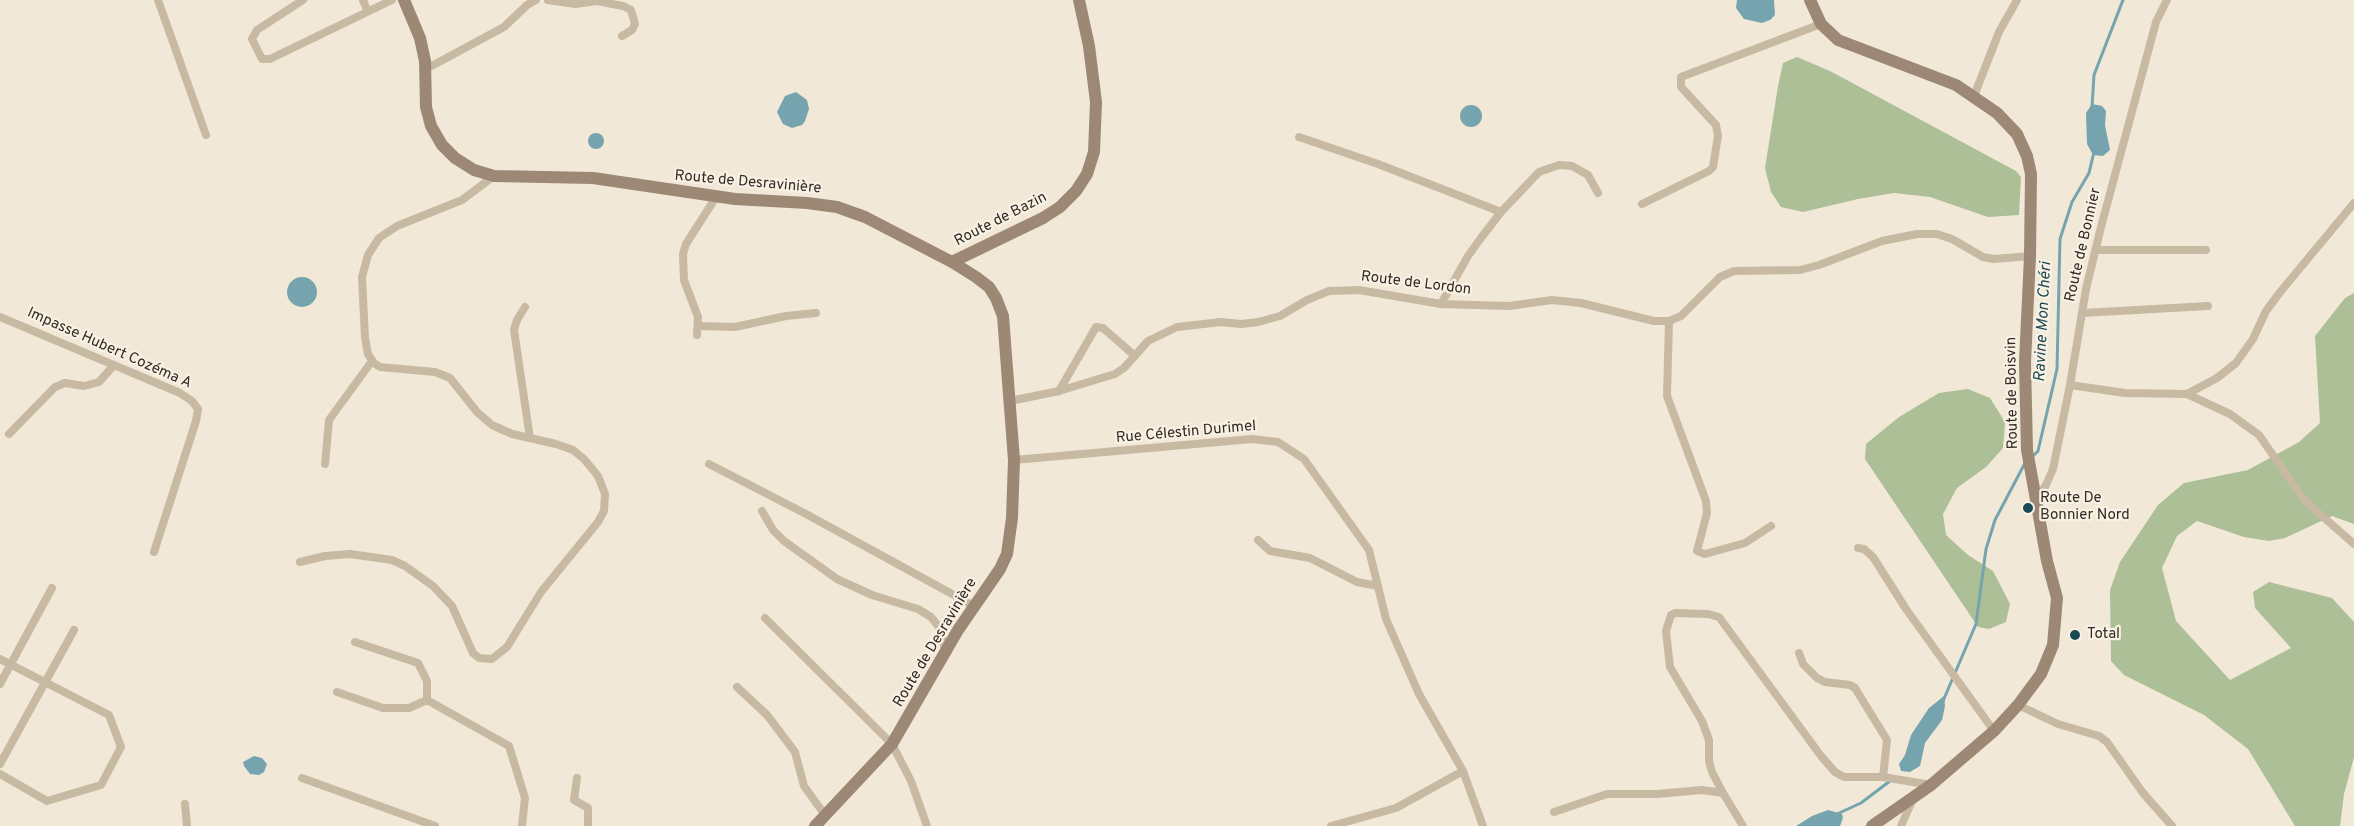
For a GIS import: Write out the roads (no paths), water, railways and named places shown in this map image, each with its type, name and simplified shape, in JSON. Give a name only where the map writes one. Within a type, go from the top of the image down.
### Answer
[{"type":"street","points":[[158,0],[206,135]]},
{"type":"street","points":[[303,0],[257,30],[252,39],[262,58],[270,59],[367,10],[392,0]]},
{"type":"street","points":[[363,0],[367,10]]},
{"type":"street","name":"Route de Desravinière","points":[[404,0],[420,38],[426,69],[426,107],[431,126],[442,145],[455,158],[474,170],[494,177],[593,178],[716,197],[807,202],[837,207],[866,217],[952,262],[989,287],[996,298],[1003,316],[1014,460],[1012,518],[1007,554],[892,744],[815,826]]},
{"type":"street","points":[[426,69],[504,27],[526,2],[536,0]]},
{"type":"street","points":[[548,0],[575,4],[597,1],[623,6],[631,10],[635,24],[632,30],[622,36]]},
{"type":"street","name":"Route de Bazin","points":[[952,262],[1042,218],[1059,207],[1076,191],[1087,174],[1094,152],[1096,102],[1089,46],[1079,0]]},
{"type":"street","name":"Route de Boisvin","points":[[1810,0],[1821,24],[1838,40],[1956,85],[1997,113],[2017,134],[2027,156],[2031,174],[2025,362],[2028,453],[2047,561],[2057,598],[2053,645],[2041,674],[2018,705],[1994,731],[1931,785],[1872,826]]},
{"type":"street","points":[[1974,96],[1999,32],[2017,0]]},
{"type":"street","name":"Route de Bonnier","points":[[2037,499],[2050,477],[2096,250],[2156,22],[2167,0]]},
{"type":"street","points":[[1642,204],[1709,171],[1713,166],[1719,136],[1716,125],[1681,87],[1681,77],[1821,24]]},
{"type":"street","points":[[1299,137],[1399,172],[1501,212]]},
{"type":"street","points":[[1441,304],[1468,256],[1501,212],[1539,172],[1559,165],[1582,170],[1588,175],[1598,193]]},
{"type":"street","points":[[300,562],[325,556],[350,554],[392,560],[405,566],[433,586],[452,606],[473,653],[479,658],[492,659],[507,647],[541,592],[598,522],[606,504],[605,494],[598,476],[573,450],[512,434],[492,425],[477,412],[450,378],[435,372],[380,367],[372,361],[368,354],[362,277],[368,255],[379,238],[397,226],[462,200],[494,177]]},
{"type":"street","points":[[716,197],[686,244],[683,254],[684,280],[698,316],[698,331],[816,313]]},
{"type":"street","points":[[2187,394],[2217,378],[2236,363],[2253,339],[2266,311],[2354,203]]},
{"type":"street","points":[[1771,526],[1745,543],[1705,554],[1697,551],[1707,513],[1706,501],[1667,396],[1669,321],[1681,316],[1720,277],[1734,271],[1800,270],[1882,241],[1917,234],[1937,234],[1952,239],[1983,257],[1994,259],[2030,256]]},
{"type":"street","points":[[2096,250],[2206,250]]},
{"type":"street","points":[[975,251],[976,277]]},
{"type":"street","name":"Route de Lordon","points":[[1010,401],[1115,374],[1124,368],[1148,340],[1177,327],[1221,322],[1241,324],[1258,322],[1280,316],[1307,300],[1329,291],[1359,290],[1441,304],[1509,306],[1552,300],[1581,303],[1654,321],[1669,321]]},
{"type":"street","points":[[2082,313],[2208,306]]},
{"type":"street","points":[[525,307],[514,330],[530,438]]},
{"type":"street","name":"Impasse Hubert Cozéma A","points":[[0,317],[180,393],[192,401],[198,409],[154,552]]},
{"type":"street","points":[[1059,390],[1096,327],[1103,328],[1135,356]]},
{"type":"street","points":[[325,464],[329,420],[372,361]]},
{"type":"street","points":[[9,434],[55,387],[65,383],[84,386],[99,382],[114,364]]},
{"type":"street","points":[[2070,385],[2126,393],[2187,394],[2230,414],[2259,435],[2304,500],[2354,544]]},
{"type":"street","name":"Rue Célestin Durimel","points":[[1014,460],[1252,439],[1278,442],[1304,459],[1369,550],[1386,619],[1419,694],[1463,771],[1483,826]]},
{"type":"street","points":[[709,464],[974,606]]},
{"type":"street","points":[[762,511],[773,530],[784,541],[837,579],[882,599],[911,606],[931,617],[939,627],[946,652]]},
{"type":"street","points":[[1258,540],[1270,551],[1310,558],[1357,582],[1378,586]]},
{"type":"street","points":[[1858,548],[1864,549],[1873,557],[1906,609],[1994,731]]},
{"type":"street","points":[[0,684],[52,588]]},
{"type":"street","points":[[1743,826],[1712,772],[1709,761],[1709,740],[1702,721],[1670,667],[1666,631],[1671,615],[1675,613],[1708,614],[1719,617],[1834,771],[1844,777],[1882,777],[1931,785]]},
{"type":"street","points":[[765,618],[892,744],[911,781],[927,826]]},
{"type":"street","points":[[0,764],[74,630]]},
{"type":"street","points":[[355,642],[418,663],[427,681],[427,700]]},
{"type":"street","points":[[1799,653],[1803,664],[1817,678],[1855,688],[1887,740],[1882,777]]},
{"type":"street","points":[[0,659],[109,715],[121,747],[101,785],[47,801],[0,774]]},
{"type":"street","points":[[737,687],[767,715],[795,752],[804,786],[825,815]]},
{"type":"street","points":[[337,692],[383,708],[409,708],[427,700]]},
{"type":"street","points":[[427,700],[509,746],[525,798],[522,826]]},
{"type":"street","points":[[2018,705],[2058,724],[2099,736],[2107,742],[2143,793],[2172,826]]},
{"type":"street","points":[[1331,826],[1396,808],[1463,771]]},
{"type":"street","points":[[303,778],[435,826]]},
{"type":"street","points":[[577,778],[574,800],[588,807],[588,826]]},
{"type":"street","points":[[1554,812],[1607,794],[1657,794],[1702,790],[1723,793]]},
{"type":"street","points":[[1901,826],[1913,799]]},
{"type":"street","points":[[185,804],[187,826]]},
{"type":"water","points":[[1737,0],[1774,0],[1775,15],[1762,23],[1744,19],[1736,8]]},
{"type":"water","points":[[796,92],[807,100],[809,109],[802,125],[792,128],[783,124],[777,112],[785,96]]},
{"type":"water","points":[[2092,104],[2102,106],[2106,111],[2105,125],[2110,150],[2103,156],[2093,155],[2087,144],[2086,113]]},
{"type":"water","points":[[1471,105],[1479,108],[1482,116],[1479,124],[1471,127],[1463,124],[1460,116],[1463,108]]},
{"type":"water","points":[[593,133],[599,133],[604,141],[602,147],[593,149],[588,144],[588,138]]},
{"type":"water","points":[[302,277],[312,282],[317,292],[312,302],[302,307],[292,302],[287,292],[292,282]]},
{"type":"water","points":[[1944,696],[1945,706],[1942,720],[1925,743],[1920,766],[1910,772],[1901,771],[1899,764],[1905,755],[1911,735],[1929,708]]},
{"type":"water","points":[[254,756],[262,758],[267,764],[264,772],[259,775],[250,774],[244,766],[243,762]]},
{"type":"water","points":[[1828,810],[1842,814],[1840,826],[1796,826],[1812,816]]},
{"type":"waterway","name":"Ravine Mon Chéri","points":[[2092,107],[2094,75],[2123,0]]},
{"type":"waterway","name":"Ravine Mon Chéri","points":[[2032,457],[2038,451],[2057,369],[2060,239],[2072,202],[2089,173],[2094,152]]},
{"type":"waterway","name":"Ravine Mon Chéri","points":[[1943,701],[1976,624],[1986,549],[1995,520],[2025,463]]},
{"type":"waterway","name":"Ravine Mon Chéri","points":[[1837,814],[1861,803],[1890,781]]},
{"type":"place","name":"Route De Bonnier Nord","points":[[2028,508]]},
{"type":"place","name":"Total","points":[[2075,635]]}]
